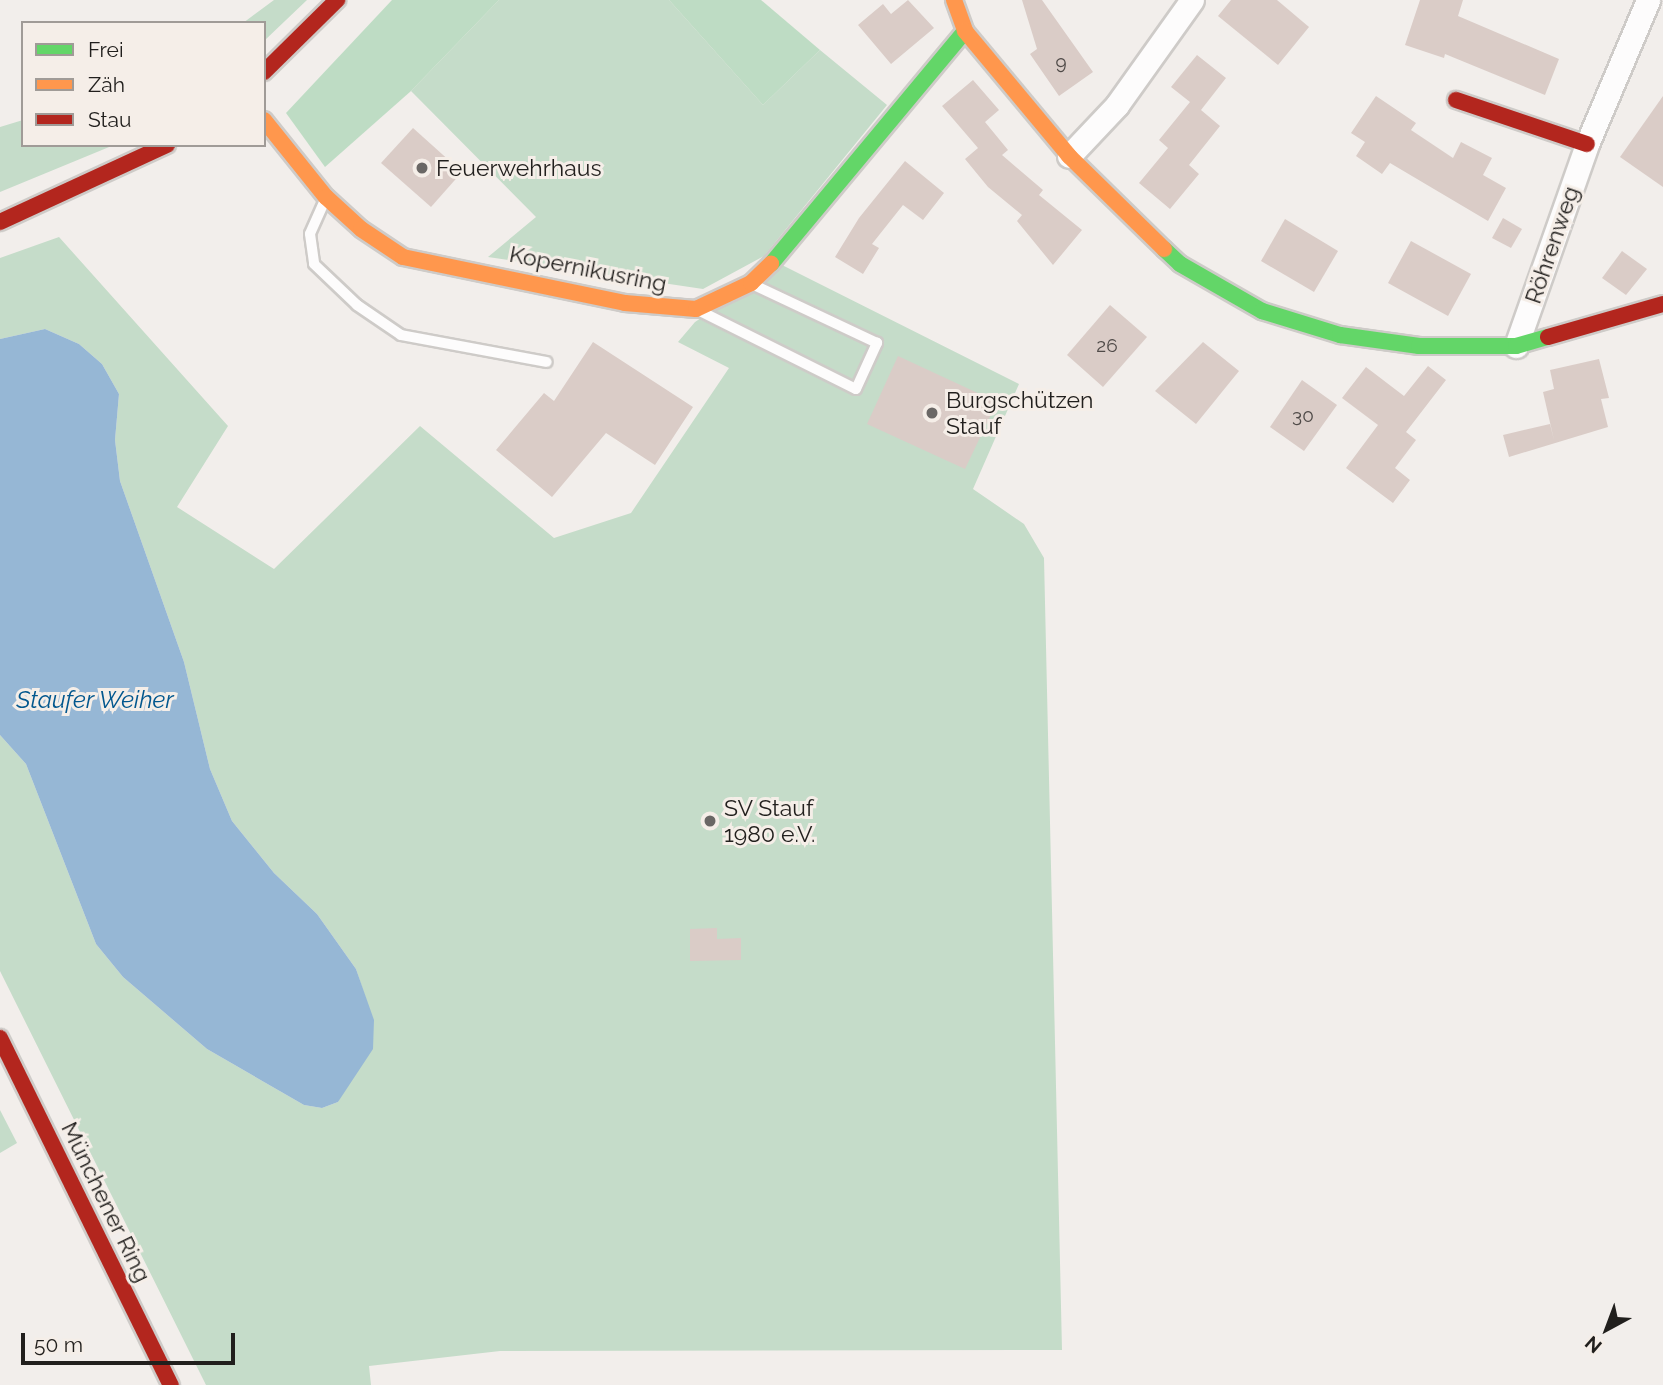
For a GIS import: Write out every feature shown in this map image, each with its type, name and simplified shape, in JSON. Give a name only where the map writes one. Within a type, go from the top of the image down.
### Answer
[{"type":"street","points":[[266,70],[337,0]]},
{"type":"street","points":[[954,0],[965,31],[1069,156],[1180,264],[1262,311],[1340,335],[1419,346],[1516,346],[1663,304]]},
{"type":"street","points":[[1069,156],[1116,105],[1192,0]]},
{"type":"street","name":"Röhrenweg","points":[[1516,346],[1587,144],[1648,0]]},
{"type":"street","points":[[696,309],[751,283],[809,223],[965,31]]},
{"type":"street","points":[[1457,100],[1587,144]]},
{"type":"street","name":"Kopernikusring","points":[[266,122],[326,197],[361,229],[403,257],[625,303],[696,309]]},
{"type":"street","points":[[0,222],[164,147]]},
{"type":"street","name":"Münchener Ring","points":[[0,1038],[171,1385]]},
{"type":"lane","points":[[326,197],[310,234],[314,264],[357,305],[401,335],[547,362]]},
{"type":"lane","points":[[696,309],[856,389],[877,342],[751,283]]},
{"type":"green space","points":[[274,0],[307,0],[266,39],[266,21],[246,21]]},
{"type":"green space","points":[[392,0],[499,0],[411,91],[325,167],[286,113]]},
{"type":"green space","points":[[499,0],[669,0],[763,105],[820,50],[887,105],[764,256],[703,289],[488,257],[536,217],[411,91]]},
{"type":"green space","points":[[669,0],[761,0],[820,50],[763,105]]},
{"type":"green space","points":[[21,121],[21,147],[109,147],[0,192],[0,127]]},
{"type":"green space","name":"SV Stauf 1980 e.V.","points":[[59,237],[228,426],[177,507],[274,569],[420,426],[554,538],[631,513],[729,368],[678,342],[695,322],[782,265],[1019,384],[973,489],[1024,524],[1044,558],[1062,1350],[500,1351],[369,1366],[371,1385],[206,1385],[0,971],[0,735],[26,764],[96,944],[123,977],[207,1049],[304,1105],[322,1108],[338,1102],[373,1020],[356,969],[317,914],[274,873],[232,821],[210,769],[184,662],[120,481],[115,440],[119,394],[102,364],[79,344],[45,329],[0,339],[0,258]]},
{"type":"green space","points":[[0,1110],[17,1143],[0,1153]]},
{"type":"water","name":"Staufer Weiher","points":[[45,329],[79,344],[102,364],[119,394],[115,440],[120,481],[184,662],[210,769],[232,821],[274,873],[317,914],[356,969],[374,1020],[373,1049],[338,1102],[322,1108],[304,1105],[207,1049],[123,977],[96,944],[26,764],[0,735],[0,339]]},
{"type":"building","points":[[908,0],[934,28],[891,64],[858,25],[883,4],[891,14]]},
{"type":"building","points":[[1022,0],[1042,0],[1093,72],[1059,96],[1030,54],[1037,49]]},
{"type":"building","points":[[1231,0],[1277,0],[1309,27],[1278,65],[1218,16]]},
{"type":"building","points":[[1420,0],[1463,0],[1458,16],[1559,59],[1545,95],[1445,54],[1444,58],[1405,45]]},
{"type":"building","points":[[1197,55],[1226,78],[1201,110],[1220,126],[1189,165],[1199,174],[1170,209],[1139,183],[1168,148],[1159,140],[1190,102],[1171,87]]},
{"type":"building","points":[[973,80],[999,110],[985,122],[1008,150],[1002,155],[1043,190],[1039,195],[1082,230],[1053,265],[1017,221],[1022,215],[988,187],[965,159],[978,148],[942,106]]},
{"type":"building","points":[[1376,96],[1416,123],[1411,130],[1453,158],[1461,142],[1492,158],[1483,175],[1506,188],[1488,221],[1390,163],[1382,174],[1356,156],[1365,142],[1351,133]]},
{"type":"building","points":[[1663,96],[1663,187],[1620,157]]},
{"type":"building","name":"Feuerwehrhaus","points":[[413,128],[462,172],[431,207],[381,163]]},
{"type":"building","points":[[905,161],[944,193],[923,220],[903,205],[872,244],[879,248],[863,274],[835,257],[859,218]]},
{"type":"building","points":[[1503,218],[1522,229],[1511,248],[1492,238]]},
{"type":"building","points":[[1285,219],[1338,251],[1314,292],[1261,261]]},
{"type":"building","points":[[1411,241],[1471,274],[1448,316],[1388,283]]},
{"type":"building","points":[[1622,251],[1647,269],[1626,295],[1602,278]]},
{"type":"building","points":[[1110,305],[1147,337],[1103,387],[1067,355]]},
{"type":"building","points":[[593,342],[693,407],[655,465],[606,433],[552,497],[496,450],[544,393],[554,401]]},
{"type":"building","points":[[1203,342],[1239,371],[1196,424],[1155,391]]},
{"type":"building","name":"Burgschützen Stauf","points":[[898,356],[997,402],[965,469],[867,424]]},
{"type":"building","points":[[1599,359],[1609,398],[1601,399],[1608,427],[1509,457],[1503,435],[1550,424],[1554,440],[1543,392],[1554,389],[1550,370]]},
{"type":"building","points":[[1428,366],[1446,380],[1406,432],[1416,440],[1395,468],[1410,480],[1393,503],[1346,468],[1378,425],[1342,398],[1366,367],[1404,396]]},
{"type":"building","points":[[1302,380],[1337,405],[1304,451],[1270,427]]},
{"type":"building","points":[[717,928],[717,939],[741,938],[741,960],[690,961],[690,929]]},
{"type":"traffic: fast","points":[[771,264],[965,31]]},
{"type":"traffic: fast","points":[[1164,249],[1180,264],[1262,311],[1340,335],[1419,346],[1516,346],[1548,337]]},
{"type":"traffic: slow","points":[[954,0],[965,31],[1069,156],[1164,249]]},
{"type":"traffic: slow","points":[[266,122],[326,197],[361,229],[403,257],[625,303],[696,309],[751,283],[771,264]]},
{"type":"traffic: jam","points":[[266,70],[337,0]]},
{"type":"traffic: jam","points":[[1456,100],[1587,144]]},
{"type":"traffic: jam","points":[[0,222],[163,147]]},
{"type":"traffic: jam","points":[[1548,337],[1663,304]]},
{"type":"traffic: jam","points":[[0,1038],[171,1385]]},
{"type":"place","name":"Feuerwehrhaus","points":[[422,168]]},
{"type":"place","name":"Burgschützen Stauf","points":[[932,413]]},
{"type":"place","name":"SV Stauf 1980 e.V.","points":[[710,821]]}]
